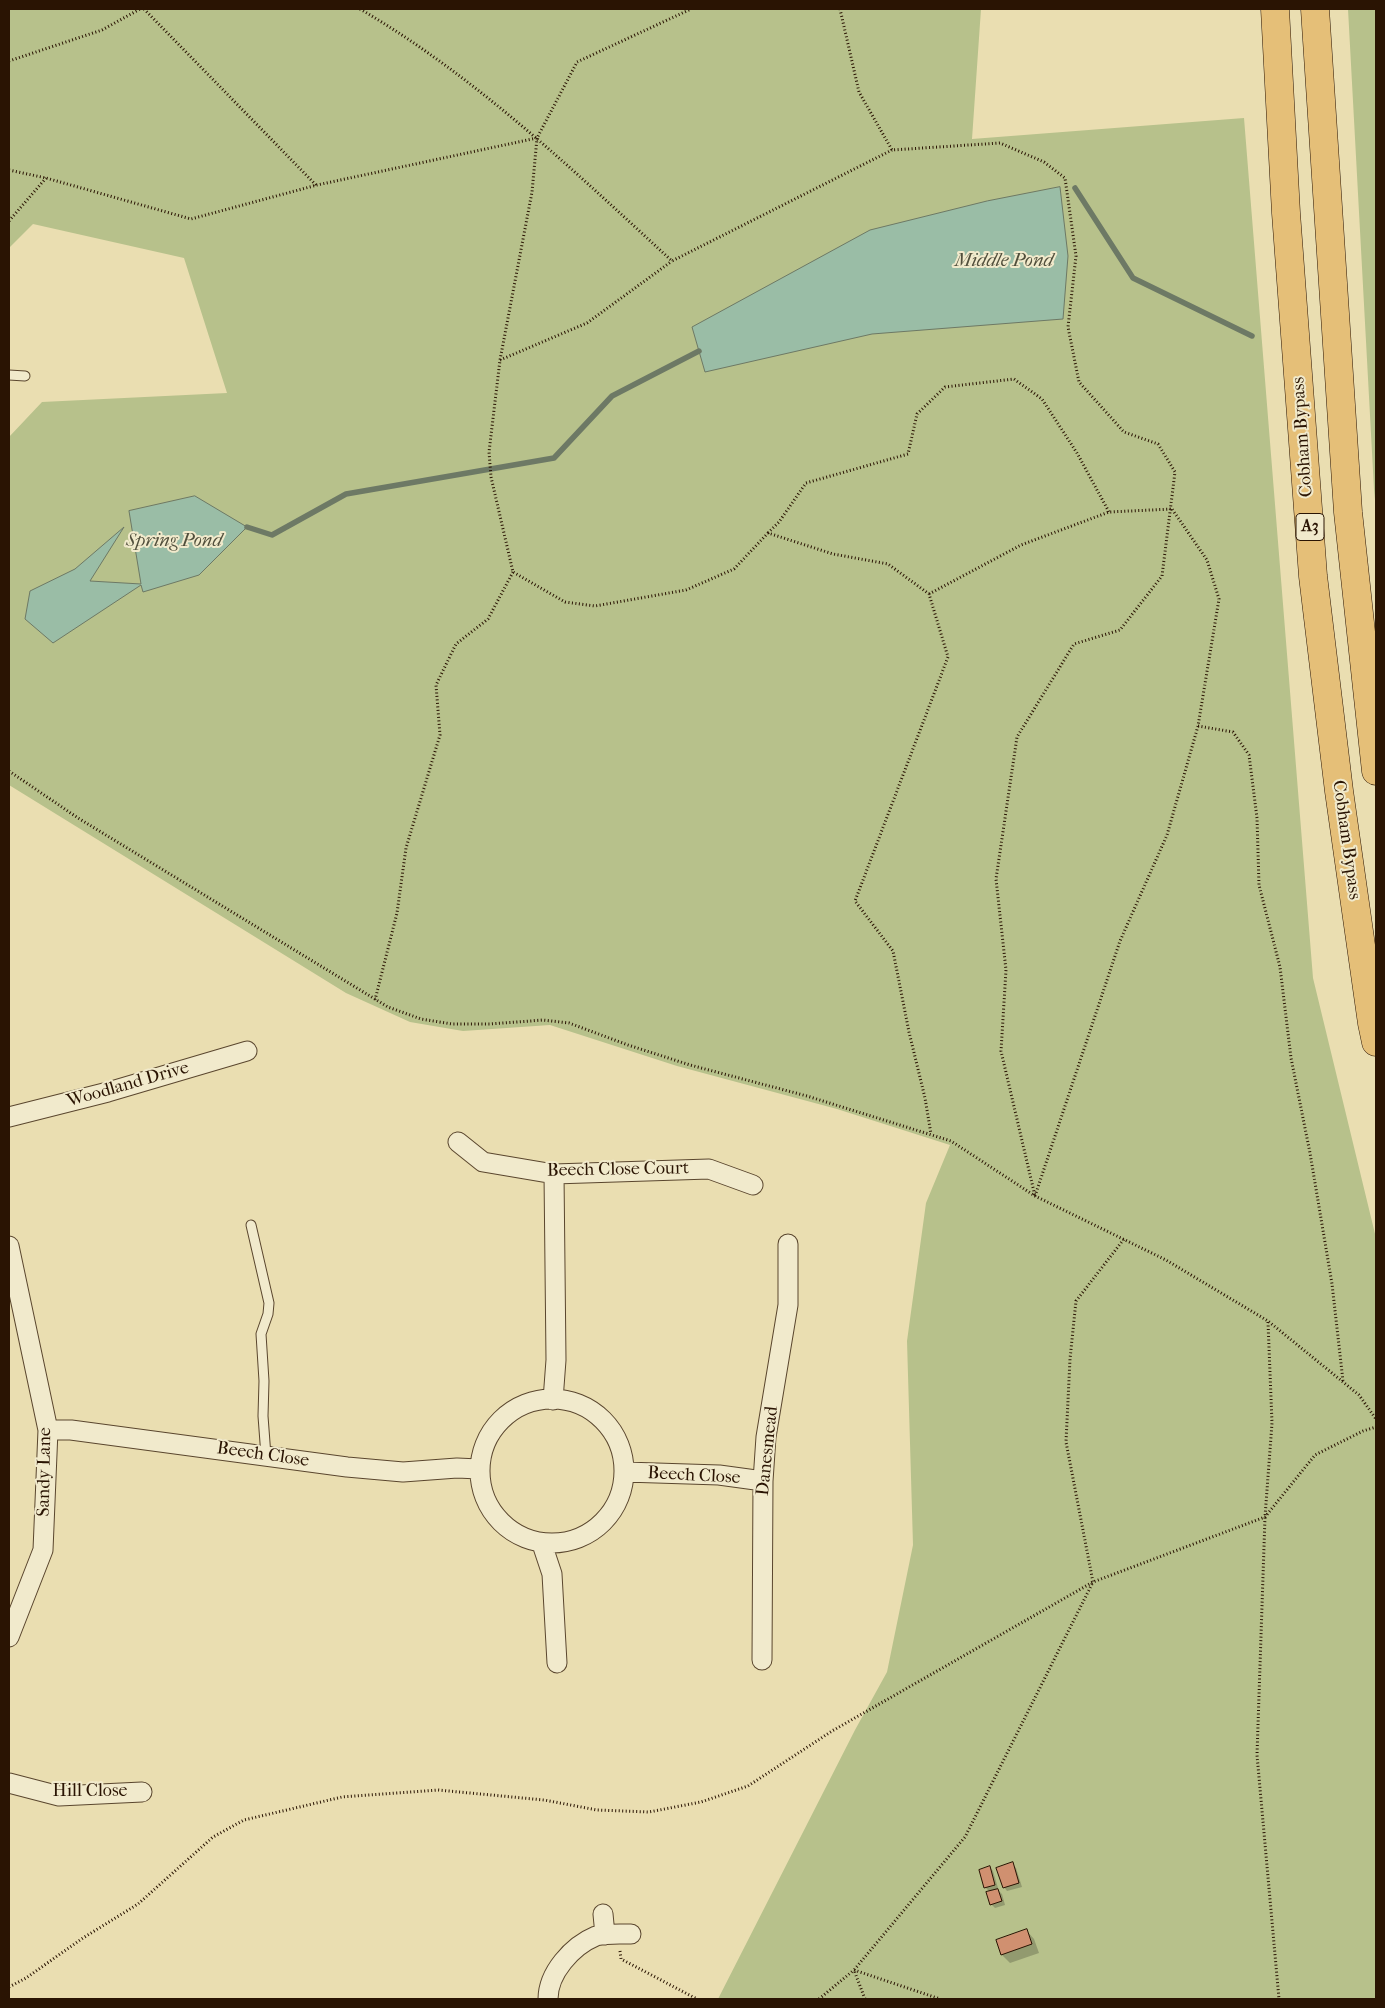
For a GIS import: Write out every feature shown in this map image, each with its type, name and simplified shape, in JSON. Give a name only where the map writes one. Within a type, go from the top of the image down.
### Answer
[{"type":"highway","name":"Cobham Bypass","points":[[1275,9],[1287,222],[1313,576],[1339,791],[1376,1042]]},
{"type":"highway","name":"A3","points":[[1315,9],[1348,512],[1376,771]]},
{"type":"street","name":"Woodland Drive","points":[[9,1117],[108,1092],[247,1051]]},
{"type":"street","name":"Beech Close Court","points":[[458,1142],[483,1162],[554,1174],[708,1169],[753,1185]]},
{"type":"street","points":[[553,1400],[556,1360],[554,1174]]},
{"type":"street","name":"Danesmead","points":[[762,1660],[763,1481],[766,1437],[788,1305],[788,1244]]},
{"type":"street","name":"Sandy Lane","points":[[9,1246],[48,1430],[43,1550],[9,1637]]},
{"type":"street","name":"Beech Close","points":[[533,1400],[570,1400],[601,1416],[620,1444],[625,1472],[624,1484],[616,1508],[607,1520],[587,1536],[575,1541],[542,1544],[518,1536],[506,1528],[484,1498],[479,1470],[484,1444],[492,1428],[511,1410],[533,1400]]},
{"type":"street","name":"Beech Close","points":[[48,1430],[71,1430],[347,1467],[403,1472],[457,1468],[479,1470]]},
{"type":"street","name":"Beech Close","points":[[625,1472],[719,1475],[763,1481]]},
{"type":"street","points":[[542,1544],[552,1574],[557,1663]]},
{"type":"street","name":"Hill Close","points":[[9,1783],[59,1796],[142,1792]]},
{"type":"street","points":[[603,1914],[618,1935]]},
{"type":"street","points":[[548,1999],[548,1989],[558,1968],[576,1948],[597,1936],[618,1935]]},
{"type":"lane","points":[[9,375],[25,376]]},
{"type":"lane","points":[[251,1225],[270,1302],[261,1334],[266,1456]]},
{"type":"path","points":[[9,61],[102,30],[142,9],[317,185]]},
{"type":"path","points":[[360,9],[396,30],[537,138],[672,261]]},
{"type":"path","points":[[374,1000],[397,913],[406,848],[440,735],[436,685],[456,644],[488,619],[513,572],[491,477],[489,452],[500,360],[532,192],[537,138],[577,62],[690,9]]},
{"type":"path","points":[[840,9],[859,92],[892,150]]},
{"type":"path","points":[[9,170],[46,178],[191,218],[317,185],[537,138]]},
{"type":"path","points":[[500,360],[588,322],[672,261],[892,150],[1000,143],[1044,162],[1065,178],[1076,256],[1068,327],[1079,382],[1124,432],[1158,444],[1175,472],[1172,509],[1162,576],[1120,630],[1074,644],[1017,737],[996,878],[1006,970],[1001,1051],[1035,1196]]},
{"type":"path","points":[[9,221],[46,178]]},
{"type":"path","points":[[513,572],[565,602],[596,606],[686,590],[734,569],[778,522],[806,482],[908,454],[916,414],[945,387],[1014,379],[1042,399],[1077,453],[1109,512]]},
{"type":"path","points":[[930,594],[1021,545],[1109,512],[1172,509]]},
{"type":"path","points":[[1035,1196],[1120,941],[1167,835],[1198,726],[1218,600],[1207,560],[1172,509]]},
{"type":"path","points":[[768,533],[833,554],[888,564],[930,594],[948,657],[855,902],[892,951],[909,1032],[926,1098],[931,1135]]},
{"type":"path","points":[[1198,726],[1233,732],[1249,755],[1257,818],[1259,884],[1280,967],[1291,1058],[1310,1153],[1329,1265],[1343,1382]]},
{"type":"path","points":[[9,771],[78,818],[374,1000],[421,1019],[452,1024],[490,1024],[543,1020],[569,1023],[628,1046],[690,1065],[807,1096],[951,1141],[1035,1196],[1166,1260],[1268,1322],[1359,1395],[1376,1419]]},
{"type":"path","points":[[819,1999],[854,1970],[965,1838],[1092,1582],[1066,1442],[1071,1349],[1076,1301],[1124,1239]]},
{"type":"path","points":[[1268,1322],[1272,1423],[1265,1517],[1257,1754],[1279,1999]]},
{"type":"path","points":[[9,1987],[26,1978],[83,1938],[138,1904],[213,1836],[244,1820],[342,1797],[438,1790],[544,1800],[597,1810],[649,1812],[700,1802],[748,1786],[832,1731],[1092,1582],[1265,1517],[1315,1455],[1363,1431],[1376,1427]]},
{"type":"path","points":[[618,1935],[621,1960],[697,1999]]},
{"type":"path","points":[[854,1970],[865,1999]]},
{"type":"path","points":[[854,1970],[940,1999]]},
{"type":"shaded area","points":[[9,9],[981,9],[972,139],[1244,118],[1313,978],[1376,1238],[1376,1999],[718,1999],[855,1730],[887,1672],[913,1545],[907,1341],[926,1203],[950,1145],[837,1109],[677,1066],[550,1025],[463,1031],[410,1022],[346,993],[9,785],[9,437],[42,402],[227,393],[184,258],[33,224],[9,248]]},
{"type":"shaded area","points":[[1348,9],[1376,9],[1376,511],[1374,489]]},
{"type":"water","name":"Middle Pond","points":[[1060,187],[1068,256],[1063,319],[872,334],[705,372],[692,327],[870,230],[987,201]]},
{"type":"water","name":"Spring Pond","points":[[195,496],[247,527],[199,575],[143,592],[141,585],[53,643],[25,619],[30,591],[75,569],[124,527],[90,581],[141,584],[129,511]]},
{"type":"building","points":[[1013,1862],[1019,1883],[1003,1888],[996,1868]]},
{"type":"building","points":[[990,1866],[995,1885],[984,1888],[979,1870]]},
{"type":"building","points":[[998,1889],[1002,1901],[990,1905],[986,1892]]},
{"type":"building","points":[[1027,1929],[1032,1944],[1001,1955],[996,1940]]},
{"type":"waterway","points":[[1075,188],[1133,278],[1252,336]]},
{"type":"waterway","points":[[247,527],[272,535],[346,494],[554,458],[612,396],[699,351]]}]
